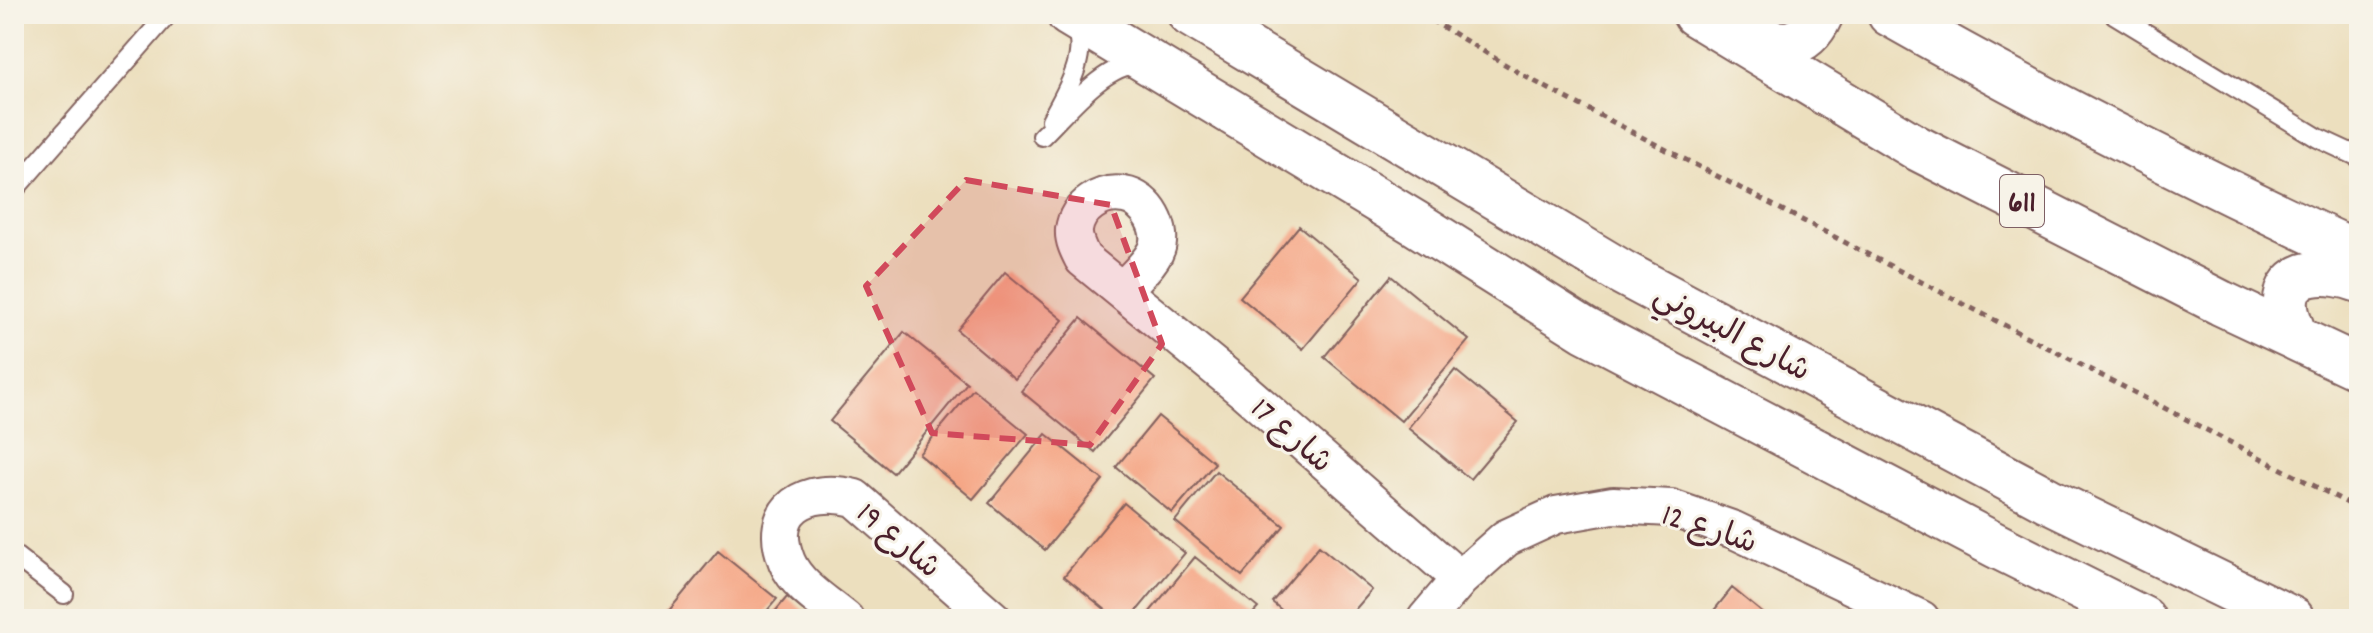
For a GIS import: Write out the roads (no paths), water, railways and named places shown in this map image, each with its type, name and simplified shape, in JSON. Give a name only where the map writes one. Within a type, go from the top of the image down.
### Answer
[{"type":"street","name":"شارع البيروني","points":[[1068,14],[1415,223],[1585,330],[2143,619]]},
{"type":"street","name":"شارع البيروني","points":[[1190,14],[1623,273],[2048,500],[2292,619]]},
{"type":"street","points":[[1712,23],[1779,45],[1797,43],[1814,29],[1821,14]]},
{"type":"street","points":[[1890,14],[1990,70],[2265,210],[2359,254]]},
{"type":"street","name":"611","points":[[1712,23],[1917,148],[2359,368]]},
{"type":"street","points":[[1333,176],[1359,168],[1372,156],[1372,123]]},
{"type":"street","points":[[1415,223],[1411,200],[1421,178],[1433,172],[1454,171]]},
{"type":"street","points":[[2296,338],[2286,305],[2292,285],[2309,273],[2319,272],[2359,280]]},
{"type":"street","name":"شارع 17","points":[[1123,290],[1460,579]]},
{"type":"street","name":"شارع 19","points":[[845,619],[797,578],[783,546],[780,533],[790,511],[800,500],[816,494],[855,498],[993,619]]},
{"type":"street","name":"شارع 12","points":[[1426,619],[1460,579],[1506,538],[1556,515],[1613,505],[1671,508],[1734,530],[1921,619]]},
{"type":"lane","points":[[14,190],[168,14]]},
{"type":"lane","points":[[1068,14],[1078,31],[1076,72],[1042,136],[1099,79],[1128,64],[1152,64]]},
{"type":"lane","points":[[2114,14],[2318,138],[2359,157]]},
{"type":"lane","points":[[14,555],[64,594]]}]
